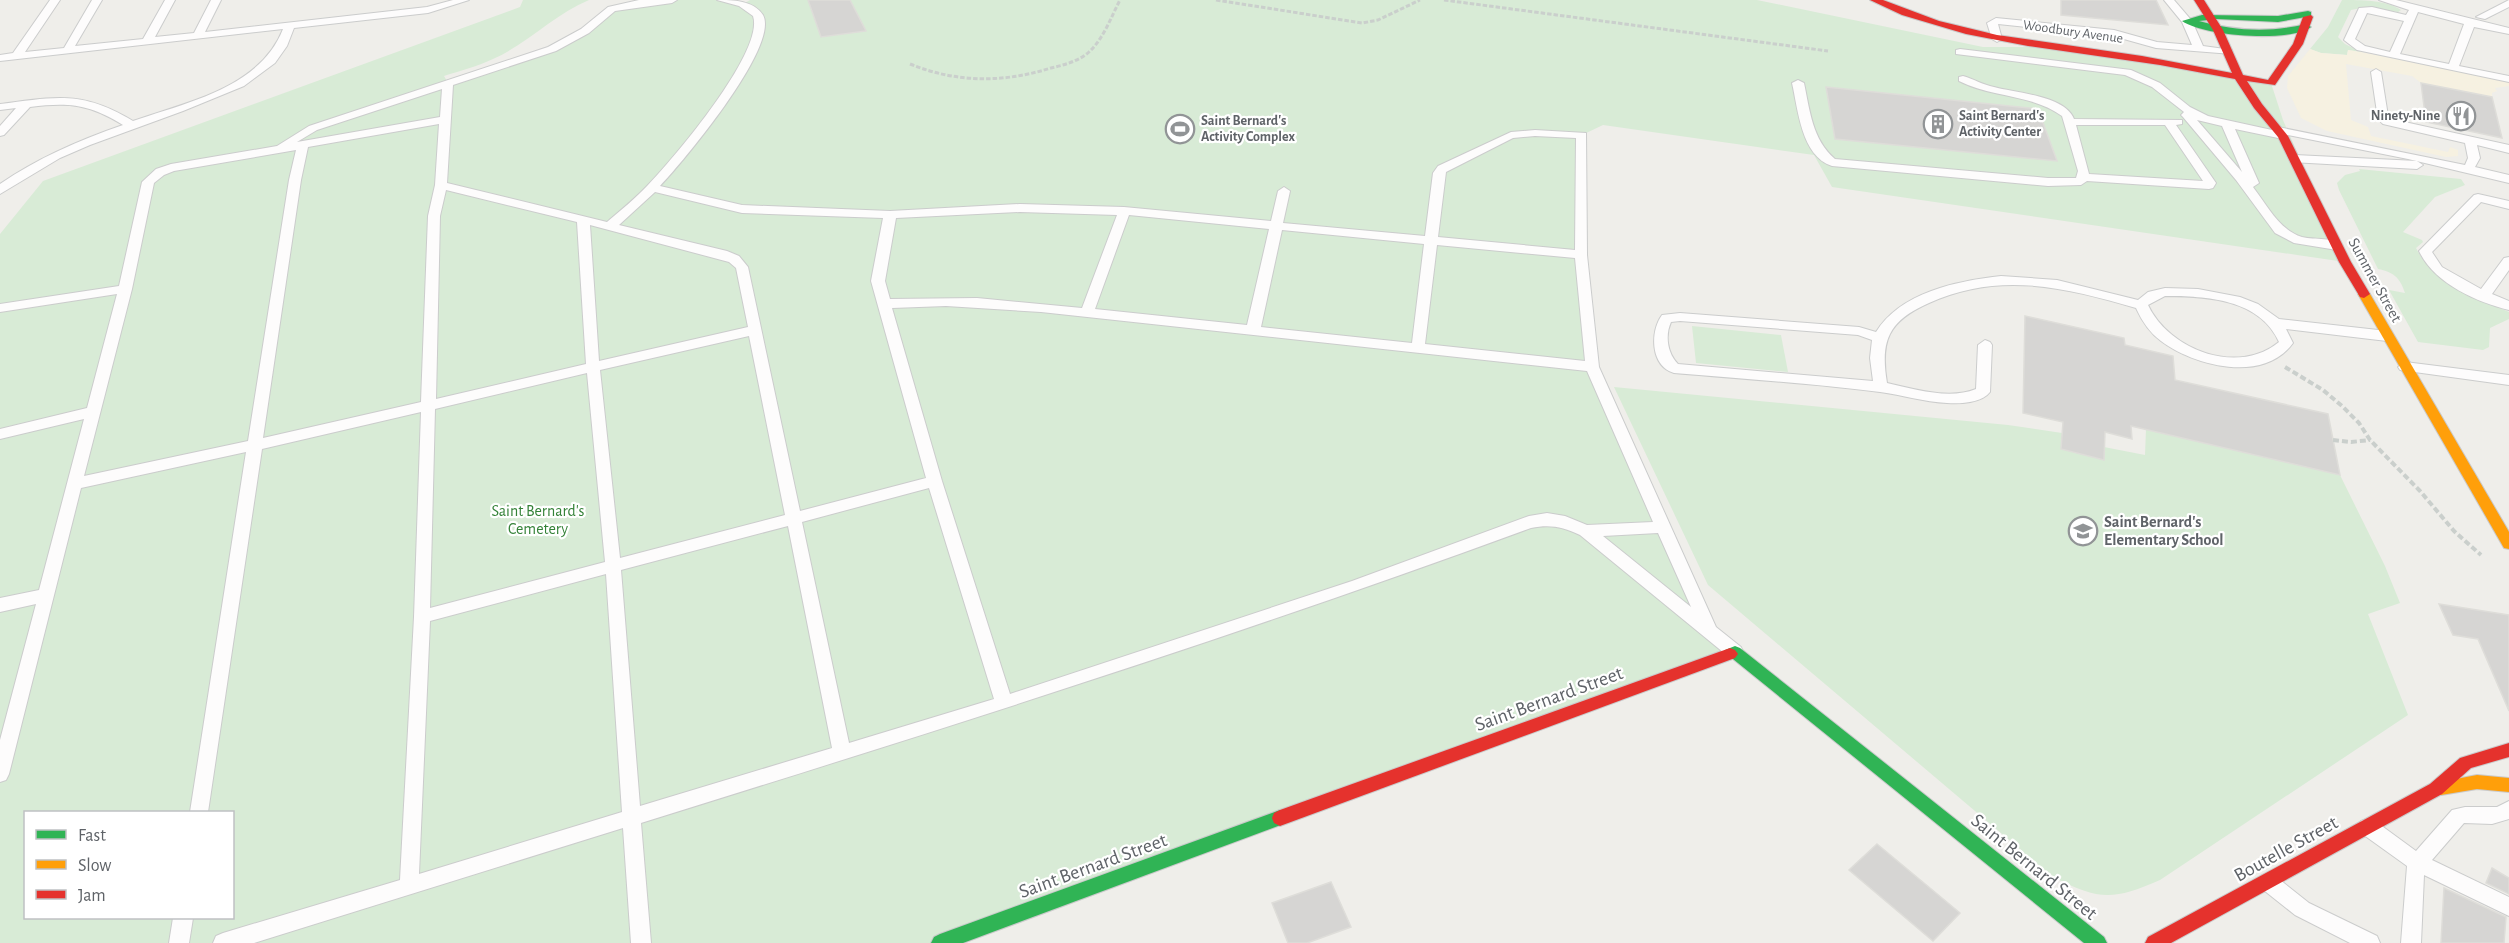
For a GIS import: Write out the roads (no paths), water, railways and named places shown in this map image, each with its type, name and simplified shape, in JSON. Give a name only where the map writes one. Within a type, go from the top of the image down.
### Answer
[{"type":"street","name":"Woodbury Avenue","points":[[1875,0],[1932,24],[1997,39],[2142,59],[2271,83]]},
{"type":"street","points":[[2199,0],[2218,30],[2240,77],[2282,133]]},
{"type":"street","points":[[2231,0],[2244,19],[2252,38]]},
{"type":"street","points":[[2271,83],[2289,57],[2318,0]]},
{"type":"street","points":[[2187,21],[2209,15],[2244,19],[2307,21]]},
{"type":"street","points":[[2187,21],[2252,38],[2278,35],[2307,21]]},
{"type":"street","points":[[2262,63],[2278,100]]},
{"type":"street","name":"Summer Street","points":[[2282,114],[2282,133],[2337,246],[2509,544]]},
{"type":"street","name":"Saint Bernard Street","points":[[940,943],[1736,652],[2098,943]]},
{"type":"street","name":"Boutelle Street","points":[[2154,943],[2436,789],[2466,763],[2509,750]]},
{"type":"street","name":"Boutelle Street","points":[[2436,789],[2477,782],[2509,784]]},
{"type":"lane","points":[[17,56],[55,0]]},
{"type":"lane","points":[[67,51],[98,0]]},
{"type":"lane","points":[[147,42],[170,0]]},
{"type":"lane","points":[[198,36],[216,0]]},
{"type":"lane","points":[[408,13],[412,0]]},
{"type":"lane","points":[[0,58],[408,13],[439,8],[464,0]]},
{"type":"lane","points":[[280,147],[313,128],[552,50],[585,32],[612,9],[639,3],[672,0]]},
{"type":"lane","points":[[609,226],[652,188],[700,133],[733,83],[754,45],[760,28],[759,18],[754,9],[743,4],[722,0]]},
{"type":"lane","points":[[2169,0],[2187,21],[2199,50]]},
{"type":"lane","points":[[2385,0],[2423,2],[2481,17],[2509,30]]},
{"type":"lane","points":[[2394,56],[2410,19],[2423,2]]},
{"type":"lane","points":[[2423,2],[2470,23],[2509,30]]},
{"type":"lane","points":[[2481,17],[2509,3]]},
{"type":"lane","points":[[2410,19],[2363,10],[2349,37],[2361,48],[2509,79]]},
{"type":"lane","points":[[1997,39],[1992,23],[1996,21],[2114,33],[2156,45],[2228,52]]},
{"type":"lane","points":[[2453,68],[2470,23]]},
{"type":"lane","points":[[0,190],[41,163],[76,147],[222,93],[255,75],[279,52],[290,26]]},
{"type":"lane","points":[[1960,52],[2119,70],[2144,78],[2195,115],[2214,123]]},
{"type":"lane","points":[[2376,72],[2382,117],[2387,122],[2509,149]]},
{"type":"lane","points":[[1963,79],[1994,91],[2044,100],[2062,110],[2070,122],[2084,177]]},
{"type":"lane","points":[[409,884],[422,617],[434,216],[441,185],[448,83]]},
{"type":"lane","points":[[1798,83],[1810,138],[1822,154],[1832,162],[2054,182],[2082,181],[2084,177]]},
{"type":"lane","points":[[2162,89],[2218,149],[2279,230],[2289,238],[2337,246]]},
{"type":"lane","points":[[0,106],[59,101],[94,105],[133,126]]},
{"type":"lane","points":[[0,133],[26,104]]},
{"type":"lane","points":[[0,774],[125,289],[148,182],[154,176],[171,168],[280,147],[445,120]]},
{"type":"lane","points":[[2070,122],[2214,123],[2282,133],[2509,179]]},
{"type":"lane","points":[[2084,177],[2209,185],[2168,122]]},
{"type":"lane","points":[[2227,125],[2266,212]]},
{"type":"lane","points":[[1418,349],[1437,177],[1442,169],[1511,135],[1535,133],[1582,135],[1581,255],[1592,367],[1708,627]]},
{"type":"lane","points":[[2470,141],[2474,158],[2472,170],[2492,200]]},
{"type":"lane","points":[[199,811],[295,180],[303,145]]},
{"type":"lane","points":[[2295,159],[2390,163],[2472,170]]},
{"type":"lane","points":[[441,185],[722,254],[734,259],[742,267],[842,752]]},
{"type":"lane","points":[[652,188],[742,209],[890,215],[1020,208],[1124,211],[1581,255]]},
{"type":"lane","points":[[1253,330],[1284,191]]},
{"type":"lane","points":[[2509,205],[2483,198],[2474,201],[2425,251],[2441,272],[2453,280],[2509,306]]},
{"type":"lane","points":[[1087,314],[1124,211]]},
{"type":"lane","points":[[890,215],[889,237],[878,274],[884,304],[934,481],[1004,703]]},
{"type":"lane","points":[[583,220],[593,368],[613,565],[641,943]]},
{"type":"lane","points":[[2484,295],[2509,261]]},
{"type":"lane","points":[[1881,387],[1878,360],[1880,338],[1892,322],[1910,307],[1938,291],[2000,280],[2067,284],[2141,305]]},
{"type":"lane","points":[[0,308],[125,289]]},
{"type":"lane","points":[[2165,292],[2215,296],[2251,306],[2274,322],[2284,334],[2286,343],[2281,350],[2236,363],[2206,358],[2189,352],[2158,332],[2143,313],[2141,305],[2145,299],[2165,292]]},
{"type":"lane","points":[[884,304],[969,303],[1253,330],[1592,367]]},
{"type":"lane","points":[[1880,338],[1859,331],[1680,316],[1667,318],[1661,328],[1664,358],[1674,368],[1881,387],[1952,399],[1972,398],[1983,392],[1986,345]]},
{"type":"lane","points":[[2274,322],[2387,336]]},
{"type":"lane","points":[[75,484],[256,445],[754,330]]},
{"type":"lane","points":[[2405,367],[2509,380]]},
{"type":"lane","points":[[0,434],[92,412]]},
{"type":"lane","points":[[422,617],[934,481]]},
{"type":"lane","points":[[223,943],[632,815],[1004,703],[1358,585],[1529,522],[1547,519],[1565,522],[1586,531],[1708,627],[1736,652]]},
{"type":"lane","points":[[1586,531],[1663,527]]},
{"type":"lane","points":[[0,606],[45,595]]},
{"type":"lane","points":[[2436,789],[2465,814]]},
{"type":"lane","points":[[2411,943],[2413,876],[2418,862],[2459,816],[2465,814],[2491,817],[2505,813],[2509,809]]},
{"type":"lane","points":[[2367,827],[2418,862],[2509,907]]},
{"type":"lane","points":[[2267,881],[2302,909],[2370,943]]},
{"type":"lane","points":[[179,943],[183,919]]},
{"type":"place","name":"Ninety-Nine","points":[[2461,116]]},
{"type":"place","name":"Saint Bernard's Activity Center","points":[[1938,124]]},
{"type":"place","name":"Saint Bernard's Activity Complex","points":[[1180,129]]},
{"type":"place","name":"Saint Bernard's Elementary School","points":[[2083,531]]},
{"type":"park label","name":"Saint Bernard's Cemetery","points":[[538,520]]}]
